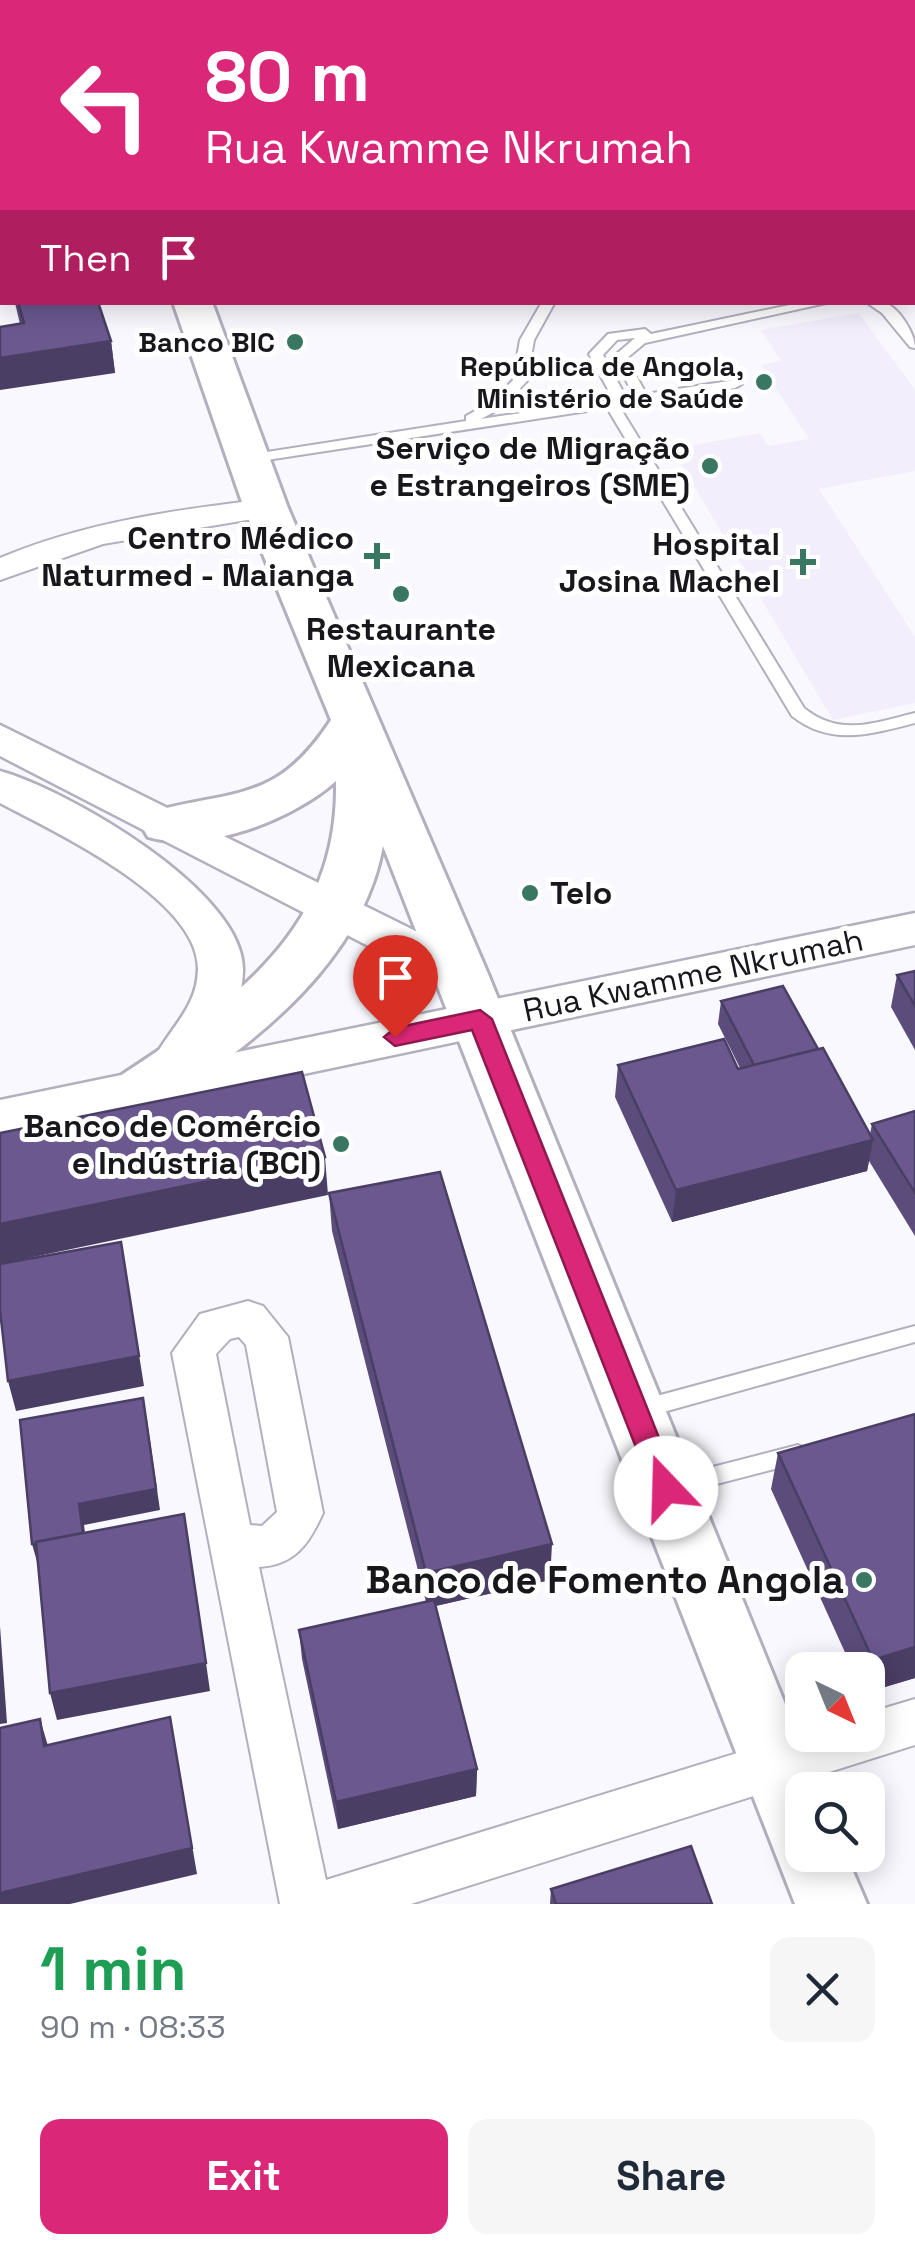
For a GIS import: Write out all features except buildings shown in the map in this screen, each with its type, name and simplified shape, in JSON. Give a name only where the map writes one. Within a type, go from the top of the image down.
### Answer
[{"type":"main road","points":[[193,305],[266,508],[471,996],[785,1789]]},
{"type":"main road","points":[[166,826],[255,811],[292,795],[338,752],[357,717]]},
{"type":"main road","points":[[143,1089],[206,1048],[262,1002],[304,956],[336,910],[355,860],[360,810],[357,717]]},
{"type":"main road","points":[[818,1872],[831,1904]]},
{"type":"street","points":[[0,570],[42,550],[89,535],[266,508]]},
{"type":"street","points":[[0,739],[336,910],[471,996]]},
{"type":"street","points":[[0,785],[134,858],[179,892],[217,945],[216,1008],[199,1037],[143,1089]]},
{"type":"street","name":"Rua Kwamme Nkrumah","points":[[0,1118],[143,1089],[471,996],[915,929]]},
{"type":"street","points":[[229,1537],[306,1904]]},
{"type":"street","points":[[330,1904],[915,1722]]},
{"type":"lane","points":[[448,428],[483,414],[510,394],[520,381],[521,350],[528,330],[547,305]]},
{"type":"lane","points":[[810,305],[661,332],[631,333],[600,345],[596,354],[615,402],[798,712],[826,732],[846,732],[915,718]]},
{"type":"lane","points":[[878,305],[887,310],[915,344]]},
{"type":"lane","points":[[642,398],[620,357],[640,340],[661,332]]},
{"type":"lane","points":[[248,459],[736,384]]},
{"type":"lane","points":[[636,1410],[915,1334]]},
{"type":"lane","points":[[666,1488],[819,1448]]},
{"type":"shaded area","name":"Hospital Josina Machel","points":[[859,313],[915,390],[915,471],[819,489],[915,637],[915,703],[833,720],[672,449],[760,433],[768,446],[809,439],[761,365],[781,361],[761,330]]},
{"type":"place","name":"Banco BIC","points":[[295,342]]},
{"type":"place","name":"República de Angola, Ministério de Saúde","points":[[764,382]]},
{"type":"place","name":"Serviço de Migração e Estrangeiros (SME)","points":[[710,466]]},
{"type":"place","name":"Centro Médico Naturmed - Maianga","points":[[377,556]]},
{"type":"place","name":"Hospital Josina Machel","points":[[803,562]]},
{"type":"place","name":"Restaurante Mexicana","points":[[401,594]]},
{"type":"place","name":"Telo","points":[[530,893]]},
{"type":"place","name":"Banco de Comércio e Indústria (BCI)","points":[[341,1144]]},
{"type":"place","name":"Banco de Fomento Angola","points":[[864,1580]]},
{"type":"route","points":[[395,1037],[480,1019],[666,1488]]}]
